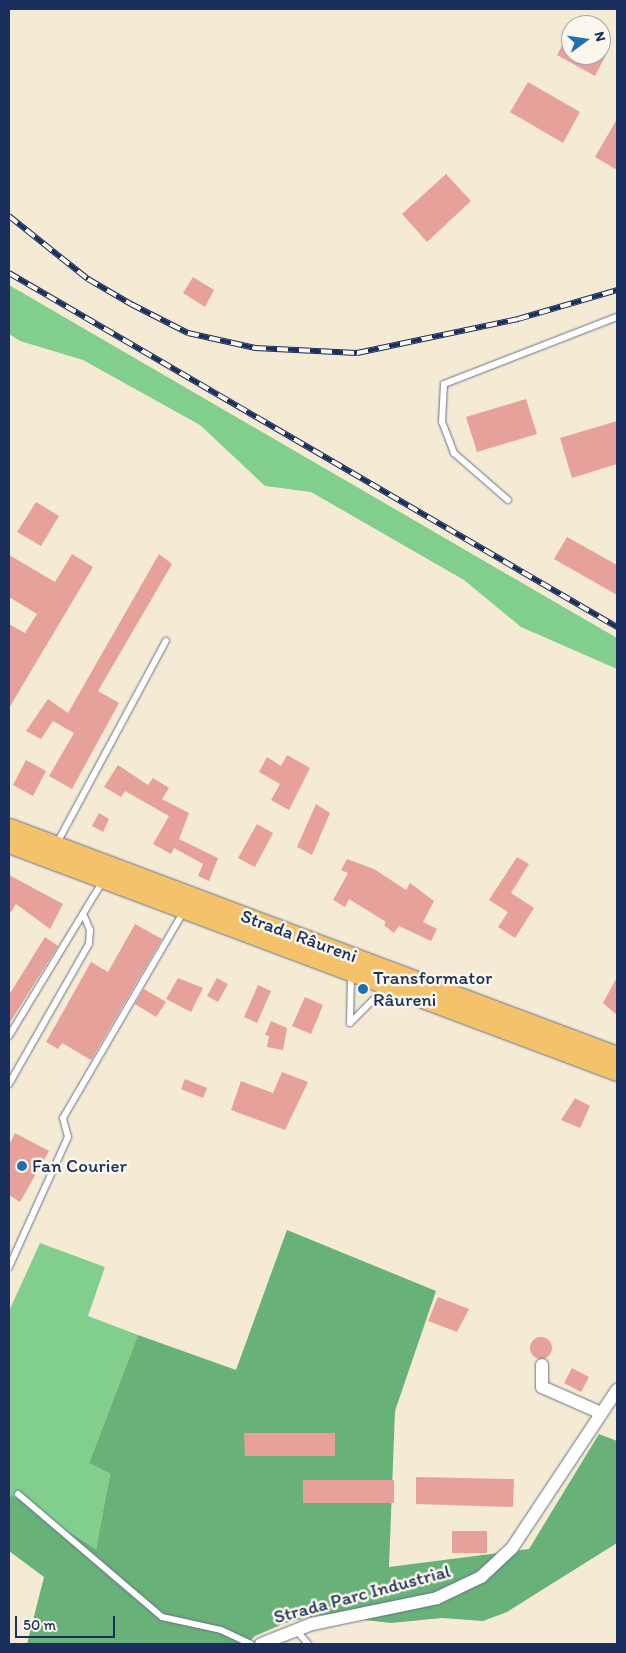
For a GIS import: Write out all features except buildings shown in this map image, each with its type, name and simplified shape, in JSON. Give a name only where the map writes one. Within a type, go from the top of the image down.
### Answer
[{"type":"main road","name":"Strada Râureni","points":[[9,828],[617,1056]]},
{"type":"main road","name":"Strada Râureni","points":[[9,843],[352,970],[617,1071]]},
{"type":"street","points":[[542,1365],[542,1387],[601,1413]]},
{"type":"street","name":"Strada Parc Industrial","points":[[261,1644],[295,1629],[437,1598],[482,1577],[512,1548],[617,1390]]},
{"type":"lane","points":[[508,500],[454,453],[442,422],[444,384],[617,317]]},
{"type":"lane","points":[[56,845],[166,641]]},
{"type":"lane","points":[[9,1036],[84,916],[105,878]]},
{"type":"lane","points":[[9,1267],[68,1138],[63,1118],[186,908]]},
{"type":"lane","points":[[9,1084],[89,944],[90,930],[84,916]]},
{"type":"lane","points":[[352,970],[350,1024],[389,984]]},
{"type":"lane","points":[[18,1494],[162,1617],[220,1630],[251,1644]]},
{"type":"lane","points":[[295,1629],[308,1644]]},
{"type":"green space","points":[[9,285],[617,638],[617,669],[521,627],[464,580],[311,492],[265,486],[200,425],[83,360],[20,341],[9,334]]},
{"type":"green space","points":[[287,1230],[436,1291],[395,1411],[389,1567],[529,1549],[599,1434],[617,1441],[617,1543],[507,1612],[483,1621],[442,1618],[391,1623],[321,1615],[285,1623],[255,1636],[247,1644],[27,1644],[44,1577],[9,1551],[9,1500],[12,1495],[96,1549],[110,1474],[89,1463],[138,1335],[236,1370]]},
{"type":"green space","points":[[40,1243],[105,1267],[88,1316],[138,1335],[89,1463],[110,1474],[96,1549],[13,1495],[9,1500],[9,1311]]},
{"type":"railway","points":[[9,216],[88,279],[131,304],[188,333],[255,348],[357,353],[518,319],[617,290]]},
{"type":"railway","points":[[9,273],[617,627]]},
{"type":"place","name":"Transformator Râureni","points":[[363,989]]},
{"type":"place","name":"Fan Courier","points":[[22,1166]]}]
